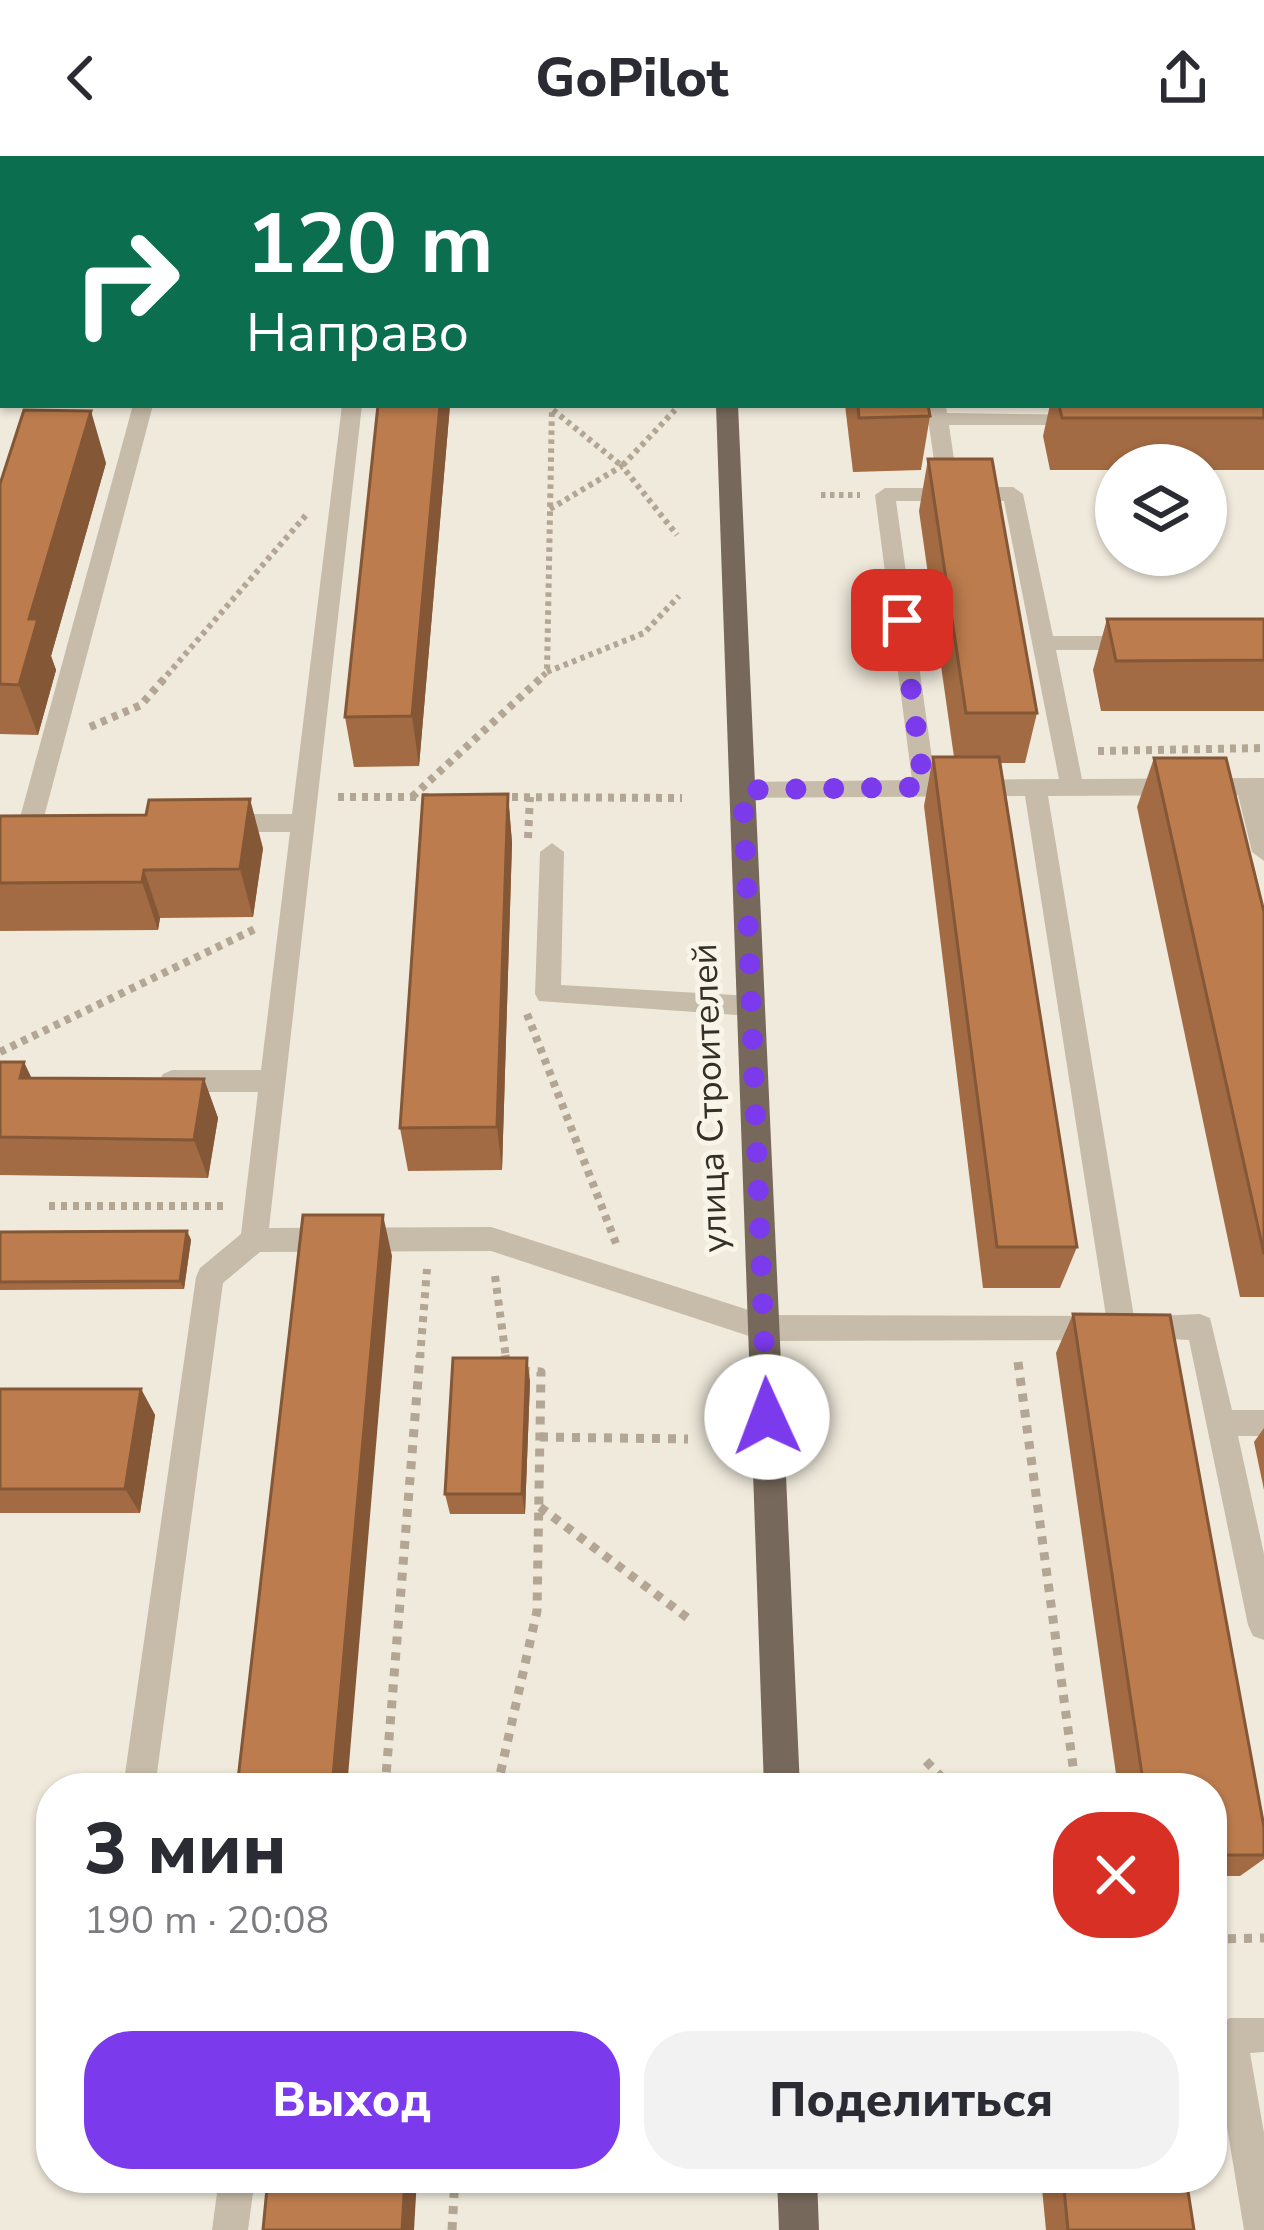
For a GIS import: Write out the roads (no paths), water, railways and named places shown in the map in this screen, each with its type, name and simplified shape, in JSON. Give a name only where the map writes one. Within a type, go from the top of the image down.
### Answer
[{"type":"main road","name":"улица Строителей","points":[[728,408],[781,1773]]},
{"type":"main road","points":[[798,2193],[799,2230]]},
{"type":"lane","points":[[0,821],[42,822],[52,743],[142,408]]},
{"type":"lane","points":[[254,1240],[352,408]]},
{"type":"lane","points":[[950,494],[937,412],[1104,418]]},
{"type":"lane","points":[[924,787],[885,495],[1013,494],[1072,785]]},
{"type":"lane","points":[[1043,644],[1154,643]]},
{"type":"lane","points":[[743,790],[1255,785],[1264,852]]},
{"type":"lane","points":[[1035,786],[1122,1327]]},
{"type":"lane","points":[[189,823],[302,823]]},
{"type":"lane","points":[[540,848],[548,994],[751,1006]]},
{"type":"lane","points":[[136,1081],[272,1081]]},
{"type":"lane","points":[[141,1773],[210,1277],[254,1240],[490,1238],[764,1328],[1200,1327],[1264,1625]]},
{"type":"lane","points":[[1221,1423],[1264,1423]]},
{"type":"lane","points":[[1262,2230],[1230,2036],[1264,2035]]},
{"type":"lane","points":[[230,2230],[235,2193]]}]
